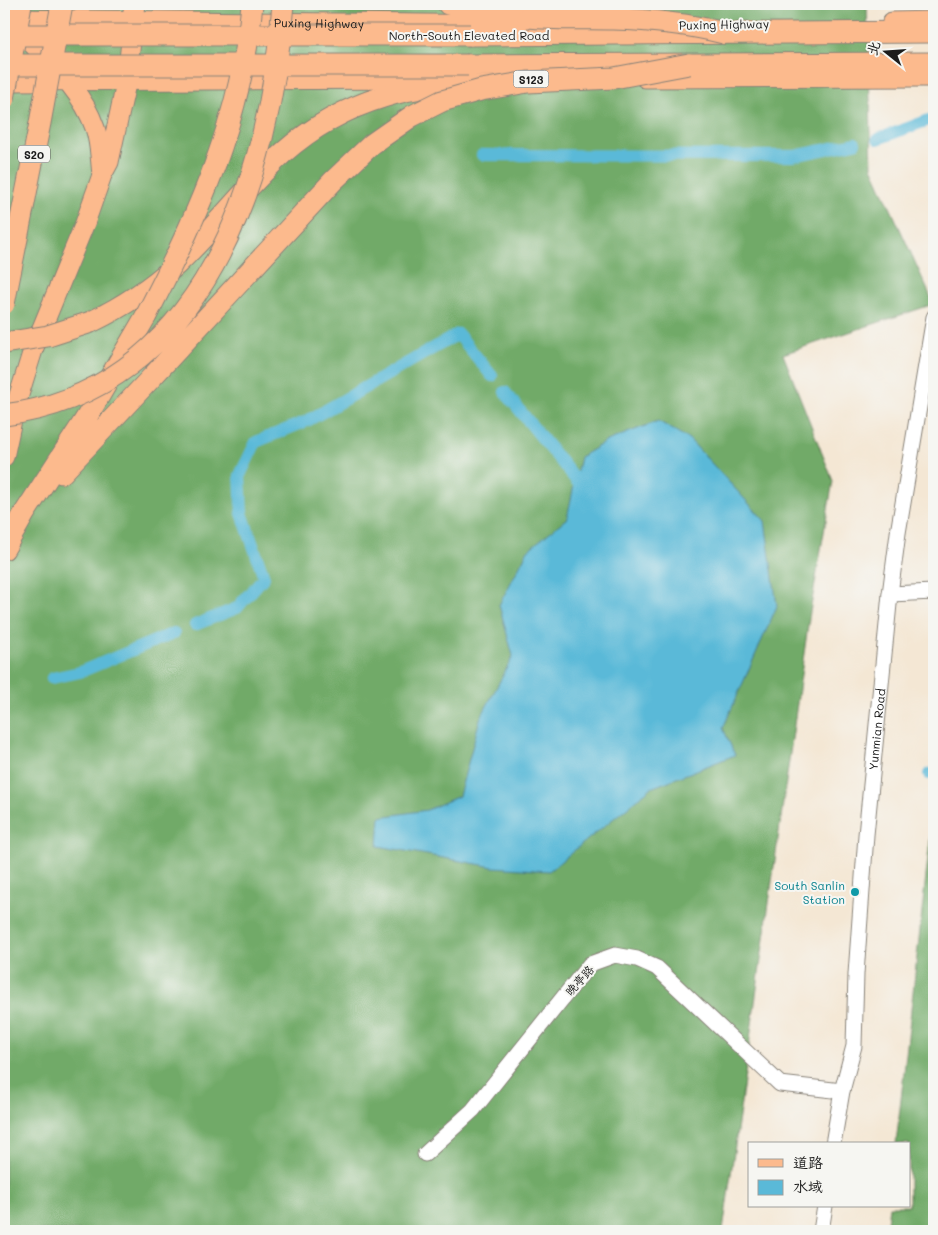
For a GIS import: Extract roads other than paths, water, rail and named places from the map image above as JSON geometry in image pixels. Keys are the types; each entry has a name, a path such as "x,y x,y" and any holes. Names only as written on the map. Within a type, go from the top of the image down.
{"highway":[{"name":"S20","path":"4,304 62,4"},
{"path":"4,549 85,420 146,316 188,234 216,166 226,136 242,75 252,4"},
{"path":"4,415 41,409 91,390 107,381 136,360 163,335 175,322 200,287 236,220 255,166 277,65 283,4"},
{"path":"448,4 481,12 528,18 548,20 614,19 677,24 724,33"},
{"path":"486,4 528,18"},
{"path":"4,99 9,19"},
{"name":"North-South Elevated Road","path":"9,19 724,33 934,32"},
{"path":"4,65 934,63"},
{"path":"4,343 48,336 70,330 111,312 146,290 188,253 284,152 338,114 379,97 421,87 478,82 614,78 689,64"},
{"path":"40,490 56,480 333,181 372,144 412,116 442,101 481,90 528,82"}],"main road":[{"name":"Puxing Highway","path":"9,19 137,9 609,26 934,21"},
{"path":"4,457 14,411 33,350 85,223 102,175 109,162 127,79 137,9"},
{"path":"9,19 66,80 82,102 96,129 102,175"},
{"name":"S123","path":"4,81 934,77"}],"street":[{"name":"Yunmian Road","path":"833,1142 842,1091 854,1046 856,974 866,835 890,594 898,533 934,317"},
{"path":"890,594 934,592"},
{"name":"晚亭路","path":"425,1154 473,1110 590,964 615,955 636,959 657,968 780,1084 842,1091"},
{"path":"821,1231 825,1208"}],"water":[{"path":"658,421 689,439 765,521 777,606 723,728 735,755 651,788 549,871 493,867 378,846 380,817 427,810 459,796 480,719 513,656 499,605 528,550 567,518 580,457 607,441"}],"waterway":[{"path":"878,139 934,118"},
{"path":"482,155 794,156 855,143"},
{"path":"195,625 237,608 264,577 242,513 240,475 256,442 307,421 458,334 492,376"},
{"path":"505,392 587,494"},
{"path":"52,678 80,672 174,633"},
{"path":"929,774 934,773"}],"place":[{"name":"South Sanlin Station","path":"855,892"}]}
